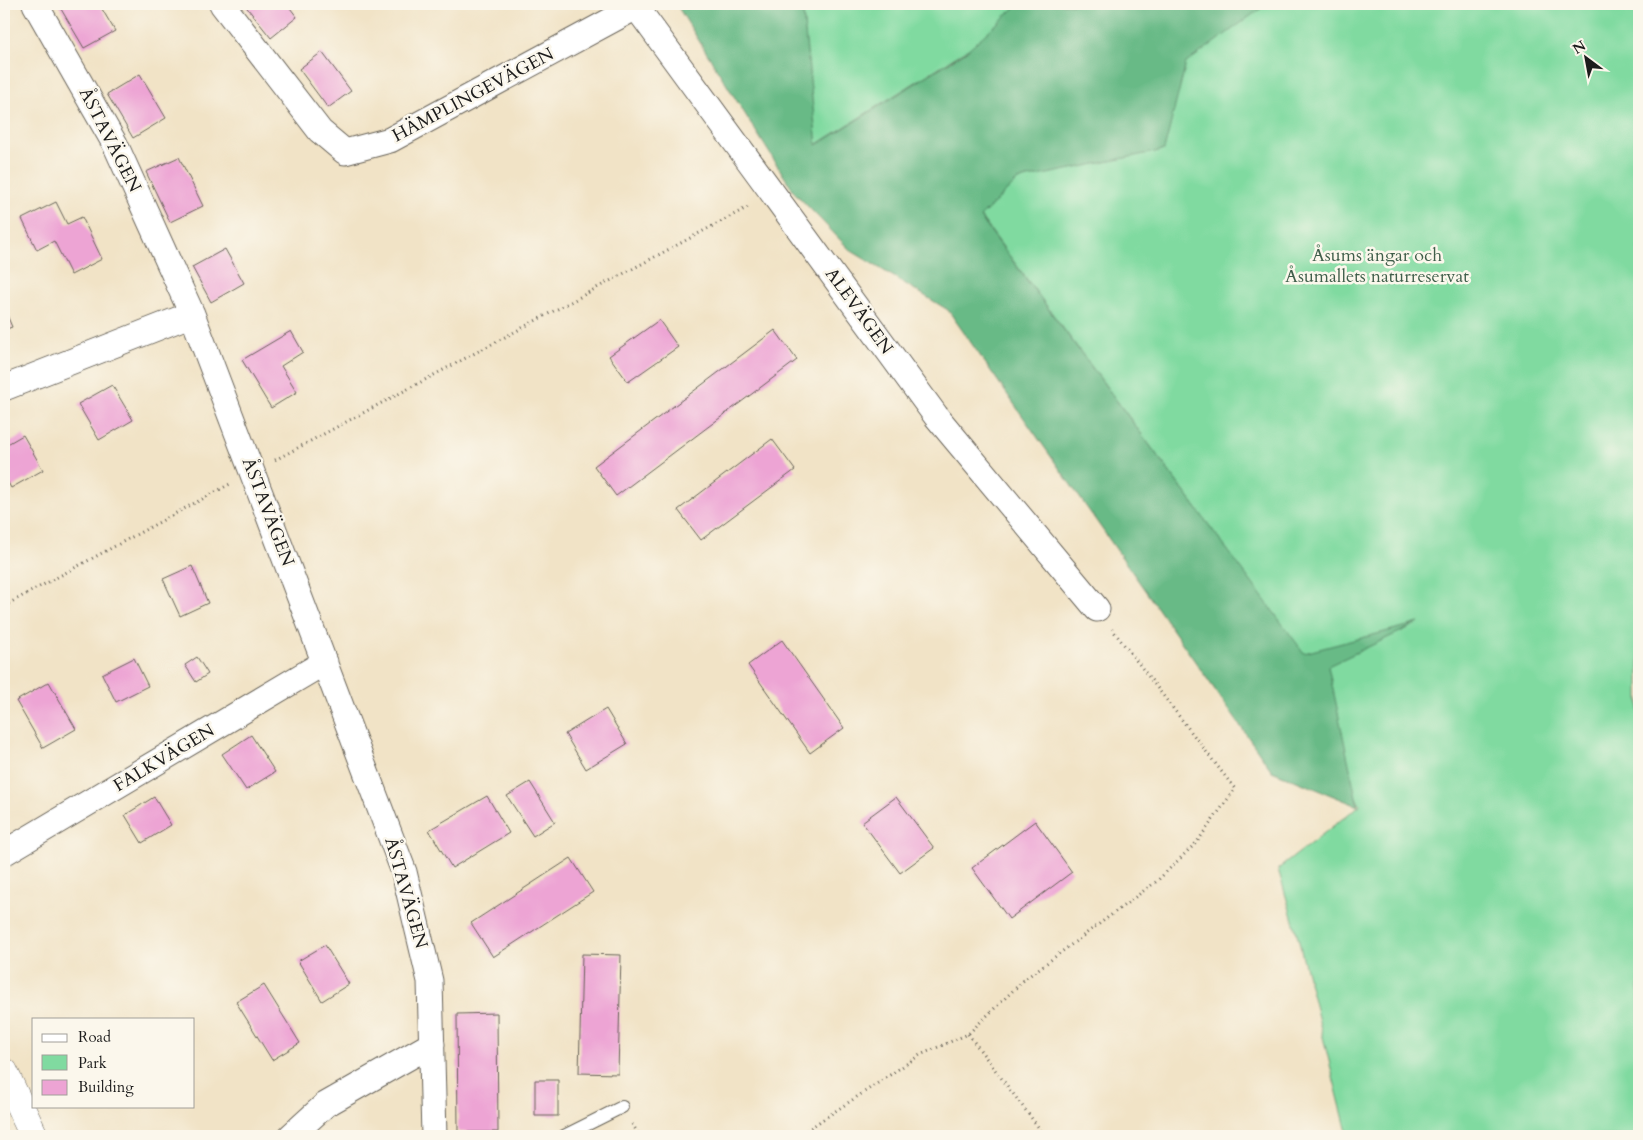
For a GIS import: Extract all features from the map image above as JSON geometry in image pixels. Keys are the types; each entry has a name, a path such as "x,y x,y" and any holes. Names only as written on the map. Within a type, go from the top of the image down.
{"street":[{"name":"ÅSTAVÄGEN","path":"35,4 115,144 192,314 404,872 430,981 434,1136"},
{"name":"HÄMPLINGEVÄGEN","path":"222,4 320,131 345,152 390,140 635,5"},
{"name":"ALEVÄGEN","path":"635,5 936,416 1097,609"},
{"path":"4,388 192,314"},
{"name":"FALKVÄGEN","path":"4,853 325,662"},
{"path":"291,1136 325,1105 432,1044"},
{"path":"4,1072 34,1136"}],"lane":[{"path":"564,1136 622,1107"}],"path":[{"path":"4,606 773,194"},
{"path":"798,1136 920,1055 968,1034 1025,979 1157,881 1197,842 1235,789 1097,609"},
{"path":"968,1034 1045,1136"}],"green space":[{"path":"676,4 802,4 817,145 965,52 1019,4 1267,4 1186,63 1164,150 1018,180 980,217 1304,653 1419,623 1328,666 1358,806 1272,771 948,310 850,250 794,192"},
{"name":"Åsums ängar och Åsumallets naturreservat","path":"802,4 1639,4 1639,1136 1348,1136 1297,934 1278,869 1360,805 1231,555 980,216 1018,180 1037,176 968,49 816,145"}],"building":[{"path":"58,4 99,4 115,31 84,48"},
{"path":"244,4 287,4 297,17 271,38"},
{"path":"322,52 351,91 328,108 299,69"},
{"path":"140,74 166,118 133,138 107,94"},
{"path":"179,157 203,206 170,222 146,172"},
{"path":"56,202 67,224 82,217 102,259 71,275 54,241 37,250 22,219"},
{"path":"225,249 244,283 211,302 192,267"},
{"path":"4,308 12,327 4,330"},
{"path":"659,320 678,347 628,382 609,356"},
{"path":"775,330 797,360 616,496 594,466"},
{"path":"291,331 303,352 281,366 297,392 271,408 242,360"},
{"path":"112,385 133,420 99,440 78,404"},
{"path":"23,435 43,470 11,488 4,475 4,446"},
{"path":"772,439 795,470 701,540 678,510"},
{"path":"192,566 208,603 180,616 163,579"},
{"path":"782,640 844,728 810,753 748,665"},
{"path":"197,657 208,674 196,682 185,665"},
{"path":"134,658 148,686 116,702 102,674"},
{"path":"49,682 76,729 43,748 16,701"},
{"path":"606,709 627,744 586,769 565,734"},
{"path":"251,735 275,772 246,790 222,754"},
{"path":"530,782 555,822 533,836 507,796"},
{"path":"487,796 509,833 452,868 429,830"},
{"path":"154,797 171,825 142,843 125,815"},
{"path":"896,797 934,848 900,873 862,822"},
{"path":"1035,821 1072,872 1009,919 972,868"},
{"path":"571,858 593,892 493,957 471,923"},
{"path":"325,945 349,984 322,1001 298,961"},
{"path":"582,954 621,955 618,1074 579,1073"},
{"path":"264,985 300,1043 272,1060 236,1002"},
{"path":"497,1013 498,1132 458,1132 457,1014"},
{"path":"535,1080 558,1080 558,1116 535,1116"}]}
